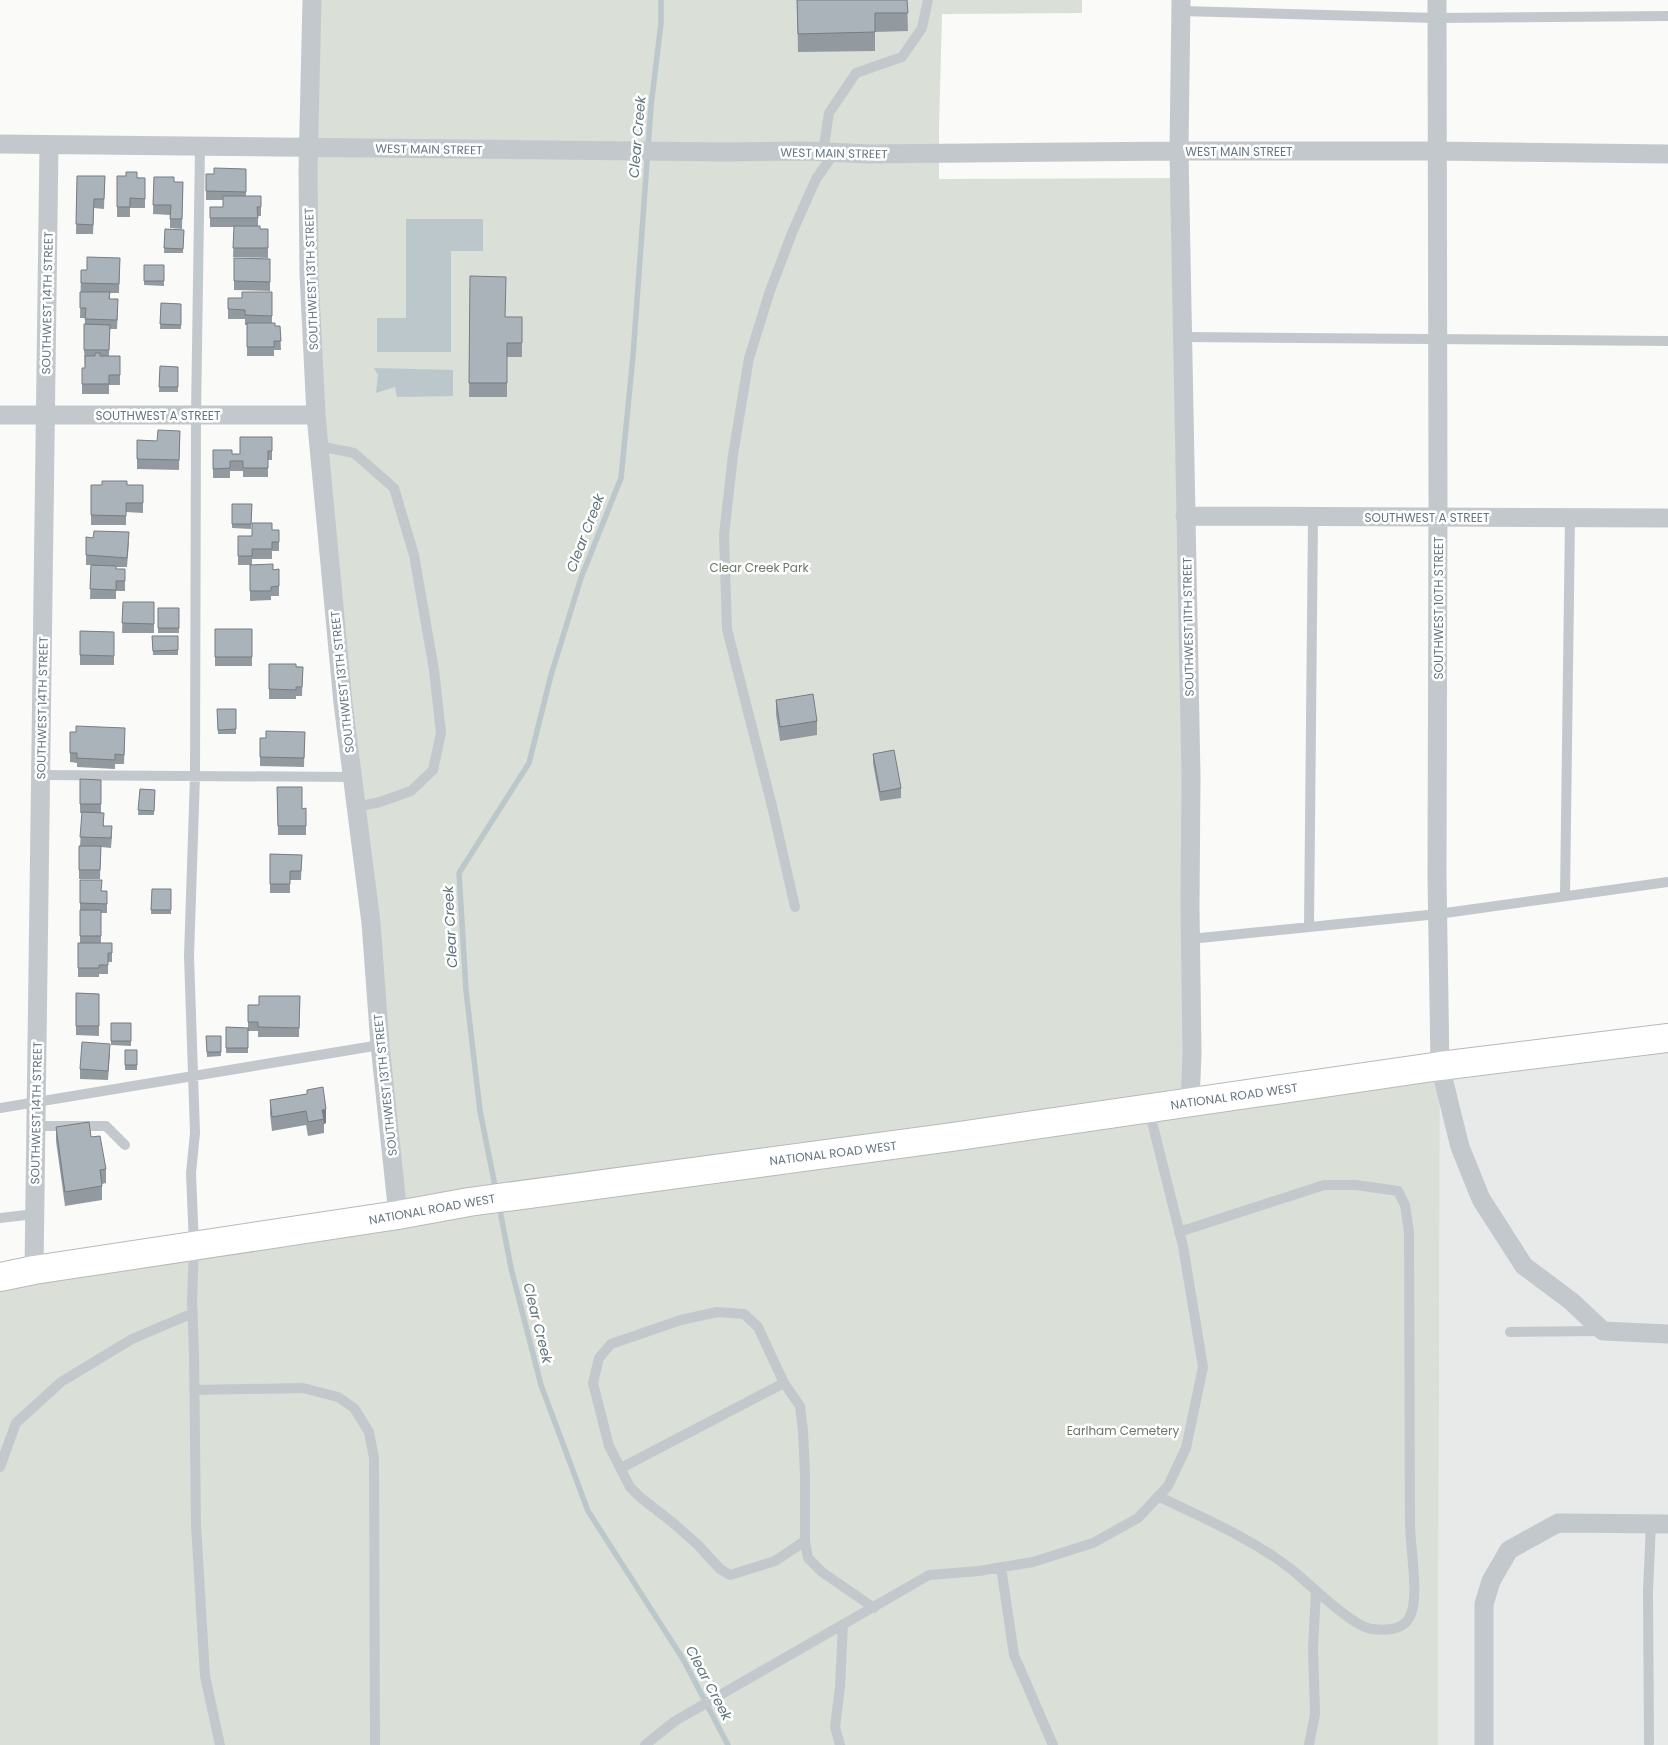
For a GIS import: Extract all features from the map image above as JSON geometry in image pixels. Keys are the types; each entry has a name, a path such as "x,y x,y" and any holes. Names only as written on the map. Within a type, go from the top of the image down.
{"main road":[{"name":"NATIONAL ROAD WEST","path":"0,1277 34,1270 524,1194 952,1138 1440,1066 1668,1038"}],"street":[{"name":"SOUTHWEST 13TH STREET","path":"312,0 309,274 316,416 344,709 371,923 380,1045 398,1215"},
{"name":"SOUTHWEST 11TH STREET","path":"1181,6 1179,151 1191,777 1190,939 1192,1054 1190,1102"},
{"name":"SOUTHWEST 10TH STREET","path":"1436,9 1440,1066 1460,1147 1482,1199 1524,1266 1570,1301 1603,1332"},
{"name":"WEST MAIN STREET","path":"0,144 879,154 1436,150 1668,154"},
{"name":"SOUTHWEST 14TH STREET","path":"34,1270 49,145"},
{"name":"SOUTHWEST A STREET","path":"0,415 316,416"},
{"name":"SOUTHWEST A STREET","path":"1185,516 1668,518"},
{"path":"1603,1332 1668,1334"},
{"path":"1484,1745 1484,1604 1491,1581 1509,1550 1558,1523 1660,1523"}],"lane":[{"path":"795,907 772,806 727,630 724,536 733,455 749,358 770,291 792,232 829,152 829,113 856,73 902,57 922,28 928,0"},
{"path":"1181,6 1436,9 1668,16"},
{"path":"200,147 196,416 195,776 189,956 195,1133 190,1172 194,1246 196,1524 205,1676 220,1745"},
{"path":"1182,337 1668,341"},
{"path":"319,446 354,453 394,488 414,555 434,670 441,733 433,770 411,790 380,802 356,807"},
{"path":"1310,927 1313,517"},
{"path":"1565,896 1570,518"},
{"path":"41,775 353,777"},
{"path":"1190,939 1438,914 1668,882"},
{"path":"0,1108 380,1045"},
{"path":"645,1745 656,1741 675,1721 929,1576 1032,1562 1093,1542 1138,1518 1168,1486 1186,1448 1203,1367 1179,1232 1148,1108"},
{"path":"36,1126 106,1126 125,1145"},
{"path":"1158,1496 1247,1540 1290,1568 1344,1615 1370,1629 1394,1629 1404,1625 1411,1614 1414,1592 1410,1526 1409,1232 1405,1205 1398,1191 1356,1185 1324,1185 1179,1232"},
{"path":"0,1218 35,1214"},
{"path":"805,1541 775,1561 730,1575 720,1569 697,1544 630,1487 610,1446 593,1383 599,1358 611,1344 681,1320 717,1312 744,1314 758,1327 784,1383 800,1406 805,1474 805,1541 808,1558 822,1572 874,1608"},
{"path":"0,1466 16,1423 61,1382 132,1339 193,1313"},
{"path":"1510,1332 1603,1332"},
{"path":"621,1468 784,1383"},
{"path":"194,1390 303,1388 338,1397 354,1408 369,1432 374,1458 374,1745"},
{"path":"1648,1743 1648,1591 1660,1523"},
{"path":"1001,1567 1014,1655 1053,1745"},
{"path":"1309,1745 1316,1714 1313,1648 1316,1591"},
{"path":"840,1745 835,1727 840,1687 843,1624"}],"shaded area":[{"path":"406,219 483,219 483,251 451,251 451,352 377,352 377,318 406,318"},
{"path":"374,368 453,370 453,396 397,397 395,387 376,393 378,375"},
{"path":"1668,1038 1668,1745 1438,1745 1440,1066"}],"green space":[{"path":"313,0 1082,0 1082,13 942,14 939,179 1179,178 1190,1102 1440,1066 1438,1745 0,1745 0,1277 398,1215 316,415"}],"building":[{"path":"797,0 907,0 908,13 875,13 875,32 798,34"},
{"path":"214,168 246,169 246,192 206,191 206,174 214,174"},
{"path":"126,172 137,172 137,178 145,178 145,199 130,198 130,207 117,207 117,176 126,176"},
{"path":"77,176 105,176 104,199 94,199 93,225 76,224"},
{"path":"154,177 174,177 174,182 183,182 182,219 170,219 171,205 153,205"},
{"path":"223,196 261,196 261,207 257,207 258,218 210,218 210,207 223,207"},
{"path":"234,226 260,226 260,229 268,229 268,248 233,248"},
{"path":"165,229 184,230 183,249 164,248"},
{"path":"87,257 120,258 119,284 81,283 81,270 87,270"},
{"path":"234,258 270,259 270,282 234,281"},
{"path":"144,265 164,265 164,281 144,281"},
{"path":"470,276 506,277 505,317 522,317 522,343 507,343 507,383 469,383"},
{"path":"80,292 110,292 109,299 118,299 117,320 85,319 86,308 80,308"},
{"path":"242,292 272,292 272,316 245,315 245,310 228,309 228,298 242,298"},
{"path":"161,303 181,304 181,325 160,324"},
{"path":"247,323 275,323 275,326 280,326 281,341 274,341 274,347 247,347"},
{"path":"84,324 110,325 109,350 84,350"},
{"path":"95,353 100,353 100,356 120,356 120,375 109,375 109,384 82,384 82,368 85,368 85,356 95,356"},
{"path":"160,366 178,367 178,387 159,387"},
{"path":"158,430 180,431 179,460 137,459 137,440 157,441"},
{"path":"240,437 272,437 272,451 268,451 268,468 243,468 243,461 230,461 230,468 213,469 213,450 232,450 232,454 240,454"},
{"path":"102,481 127,481 127,485 143,485 143,503 126,503 126,516 91,515 91,485 102,485"},
{"path":"232,504 252,504 251,524 232,524"},
{"path":"252,523 272,523 272,530 279,530 279,542 272,542 272,549 252,549 252,556 238,556 238,536 252,536"},
{"path":"94,531 129,532 127,558 86,555 86,537 93,538"},
{"path":"273,564 273,570 279,569 279,586 271,587 271,591 250,591 250,565"},
{"path":"91,565 116,566 116,569 125,569 125,581 116,581 116,590 90,589"},
{"path":"123,602 154,602 154,624 122,623"},
{"path":"158,608 179,608 179,628 158,628"},
{"path":"215,629 252,629 252,657 215,657"},
{"path":"80,631 114,632 114,656 80,655"},
{"path":"152,636 178,636 178,650 153,651"},
{"path":"269,664 296,664 296,667 303,667 302,687 296,687 296,690 269,689"},
{"path":"813,694 817,721 780,727 776,700"},
{"path":"217,709 236,709 236,729 218,730"},
{"path":"76,726 125,728 124,755 115,754 115,760 77,758 77,753 70,753 70,732 76,732"},
{"path":"266,731 305,732 304,758 260,757 260,738 266,738"},
{"path":"894,750 901,788 880,792 873,754"},
{"path":"80,779 101,780 101,804 80,804"},
{"path":"277,787 302,787 302,809 306,808 306,826 278,826"},
{"path":"140,789 155,790 154,811 138,810"},
{"path":"82,812 104,813 103,826 112,826 111,838 80,837"},
{"path":"79,846 101,846 100,870 79,870"},
{"path":"270,854 302,855 301,871 290,871 290,884 270,884"},
{"path":"80,880 102,880 101,891 107,891 107,904 80,903"},
{"path":"152,889 171,889 171,910 151,910"},
{"path":"80,910 101,910 101,936 80,936"},
{"path":"78,943 112,943 112,953 108,953 108,965 99,965 99,968 78,968"},
{"path":"76,993 99,994 99,1026 76,1026"},
{"path":"259,996 300,996 299,1028 258,1027 258,1022 248,1022 248,1005 259,1005"},
{"path":"111,1023 131,1023 131,1041 111,1041"},
{"path":"226,1027 248,1028 248,1048 226,1048"},
{"path":"206,1036 221,1036 221,1052 207,1052"},
{"path":"82,1042 110,1044 108,1071 80,1069"},
{"path":"125,1050 137,1050 137,1065 125,1065"},
{"path":"323,1087 326,1109 322,1110 324,1119 308,1122 306,1111 272,1117 270,1100 307,1094 307,1090"},
{"path":"89,1122 91,1137 100,1136 106,1169 100,1170 102,1186 65,1192 56,1127"}],"waterway":[{"name":"Clear Creek","path":"496,1191 480,1111 466,990 459,873 529,763 551,675 581,578 621,478 633,356 651,106 661,23 661,0"},
{"name":"Clear Creek","path":"499,1205 511,1268 541,1385 588,1511 683,1659 728,1745"}],"park label":[{"name":"Clear Creek Park","path":"759,567"},
{"name":"Earlham Cemetery","path":"1123,1430"}]}
